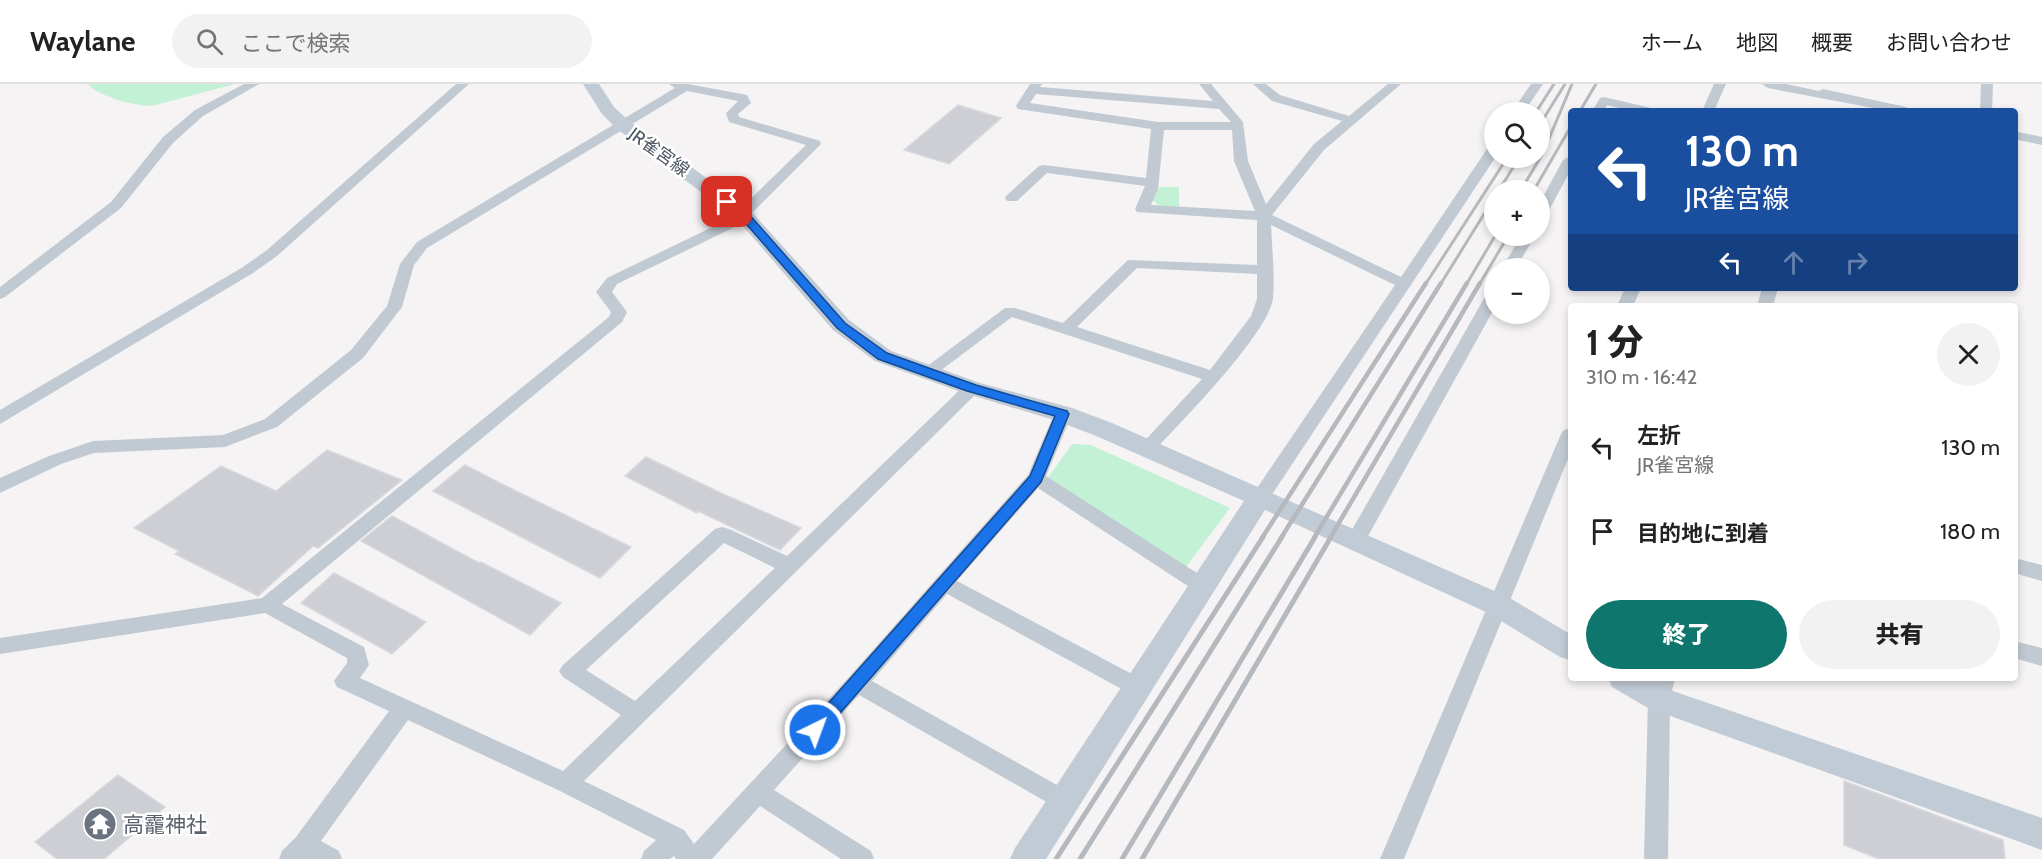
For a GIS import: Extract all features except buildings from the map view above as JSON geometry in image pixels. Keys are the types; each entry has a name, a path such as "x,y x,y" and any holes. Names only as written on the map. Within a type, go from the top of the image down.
{"street":[{"path":"0,294 116,205 168,140 200,112 253,84"},
{"path":"0,418 256,264 463,84"},
{"name":"JR雀宮線","path":"591,84 608,110 623,125 744,215 841,325 883,356 972,388 1063,414 1147,448 1498,605 1568,647"},
{"path":"1147,448 1214,376 1259,316 1265,299 1264,216 1241,161 1237,122 1205,84 1197,84"},
{"path":"1259,84 1276,98 1351,120"},
{"path":"1525,102 1537,84"},
{"path":"1709,108 1720,84"},
{"path":"1768,84 1823,91 1894,108"},
{"path":"1986,108 1987,84"},
{"path":"0,486 55,460 93,447 225,441 271,423 357,354 394,307 407,264 422,245 623,125 680,85 743,98 745,103 732,113 733,119 815,144 744,215 612,281 604,292 619,312 616,319 267,605 0,646"},
{"path":"1264,216 1319,147 1391,85"},
{"path":"1221,105 1034,87 1022,106 1158,126 1237,126"},
{"path":"1819,108 1823,91"},
{"path":"1600,108 1604,101 1634,108"},
{"path":"1158,126 1151,183 1142,209 1264,216 1404,284"},
{"path":"2018,136 2042,141"},
{"path":"1027,859 1260,497 1484,164"},
{"path":"1550,196 1568,164"},
{"path":"1012,198 1044,169 1151,183"},
{"path":"1066,329 1133,263 1265,270"},
{"path":"926,373 1010,311 1214,376"},
{"path":"1356,540 1484,313"},
{"path":"566,783 972,388"},
{"path":"696,859 857,683 1036,478 1063,414"},
{"path":"1392,859 1568,439"},
{"path":"1036,478 1204,587"},
{"path":"637,714 570,671 722,534 789,566"},
{"path":"2018,566 2042,573"},
{"path":"945,584 1137,687"},
{"path":"267,605 357,653 358,665 345,681 566,783 676,838 690,859"},
{"path":"2018,650 2042,657"},
{"path":"1634,681 1661,688 2042,834"},
{"path":"857,683 1065,801"},
{"path":"1656,859 1661,688"},
{"path":"330,859 298,852 403,709"},
{"path":"758,792 862,859"},
{"path":"653,859 676,838"}],"green space":[{"path":"87,84 235,84 152,106 118,100"},
{"path":"1159,187 1179,187 1179,207 1160,206 1152,200"},
{"path":"1072,444 1091,445 1230,508 1186,567 1047,479"}],"railway":[{"path":"1542,102 1554,84"},
{"path":"1550,108 1565,84"},
{"path":"1527,180 1543,153 1572,84"},
{"path":"1582,108 1596,84"},
{"path":"1540,180 1568,131"},
{"path":"1425,285 1501,168"},
{"path":"1505,180 1513,168"},
{"path":"1440,285 1484,214"},
{"path":"1466,285 1489,246"},
{"path":"1479,285 1502,246"},
{"path":"1262,538 1426,283"},
{"path":"1281,538 1441,283"},
{"path":"1314,538 1467,283"},
{"path":"1330,538 1480,283"},
{"path":"1056,859 1263,537"},
{"path":"1080,859 1282,537"},
{"path":"1122,859 1315,537"},
{"path":"1142,859 1331,537"}],"place":[{"name":"高靇神社","path":"100,824"}],"route":[{"path":"727,202 744,215 841,325 883,356 972,388 1063,414 1036,478 815,730"}]}
